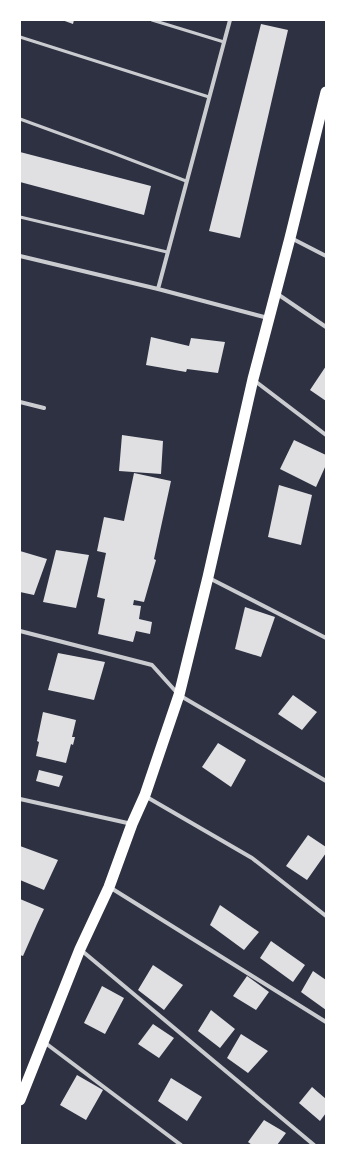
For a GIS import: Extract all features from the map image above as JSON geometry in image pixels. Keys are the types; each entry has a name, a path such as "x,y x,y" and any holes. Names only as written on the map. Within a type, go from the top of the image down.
{"highway":[{"path":"20,1100 80,949 109,887 144,795 179,695 208,577 253,380 326,92"}],"street":[{"path":"158,289 230,20"},
{"path":"290,238 326,256"},
{"path":"20,256 158,289 269,318"},
{"path":"276,293 326,326"},
{"path":"253,380 326,434"},
{"path":"20,402 44,408"},
{"path":"208,577 326,638"},
{"path":"20,631 152,665 179,695 326,781"},
{"path":"144,795 252,858 326,916"},
{"path":"20,799 132,824"},
{"path":"109,887 326,1022"},
{"path":"80,949 314,1145"},
{"path":"44,1042 181,1145"}],"lane":[{"path":"152,20 224,42"},
{"path":"20,37 209,97"},
{"path":"20,119 186,181"},
{"path":"20,217 167,252"}],"building":[{"path":"62,20 74,20 73,24"},
{"path":"261,24 288,30 240,238 209,231"},
{"path":"20,152 151,186 144,215 20,182"},
{"path":"151,337 189,346 191,338 225,342 218,373 187,369 186,372 146,365"},
{"path":"326,366 326,401 310,390"},
{"path":"122,435 163,441 161,474 119,471"},
{"path":"294,440 326,455 326,465 316,487 280,469"},
{"path":"134,473 171,481 154,559 156,560 144,602 134,600 133,605 141,606 139,619 152,622 150,634 136,631 133,642 98,634 105,599 97,597 106,553 97,551 104,517 124,521"},
{"path":"279,485 312,495 301,545 268,537"},
{"path":"56,550 89,555 76,608 43,602"},
{"path":"20,551 47,559 34,595 20,592"},
{"path":"245,607 275,617 261,657 235,649"},
{"path":"58,653 105,662 94,700 48,690"},
{"path":"293,695 317,712 302,730 278,714"},
{"path":"43,712 76,720 72,737 75,737 73,745 71,744 66,763 36,756 39,742 37,741"},
{"path":"218,743 246,760 231,787 202,767"},
{"path":"39,770 63,776 59,787 36,781"},
{"path":"308,835 326,847 326,853 307,880 286,866"},
{"path":"20,846 58,860 44,890 20,880"},
{"path":"20,899 44,909 23,956 20,955"},
{"path":"220,905 259,932 244,950 210,925"},
{"path":"271,941 305,965 293,982 260,958"},
{"path":"153,965 183,985 164,1010 138,990"},
{"path":"313,971 326,980 326,1010 301,992"},
{"path":"247,976 269,992 256,1010 233,996"},
{"path":"102,986 124,998 105,1034 84,1023"},
{"path":"211,1010 235,1029 220,1048 198,1031"},
{"path":"153,1024 174,1038 159,1058 138,1044"},
{"path":"241,1034 268,1051 248,1073 227,1058"},
{"path":"77,1075 103,1090 86,1120 60,1105"},
{"path":"171,1078 202,1097 187,1121 158,1101"},
{"path":"312,1087 326,1099 326,1113 320,1121 299,1103"},
{"path":"264,1120 286,1133 277,1145 252,1145 248,1142"}]}
